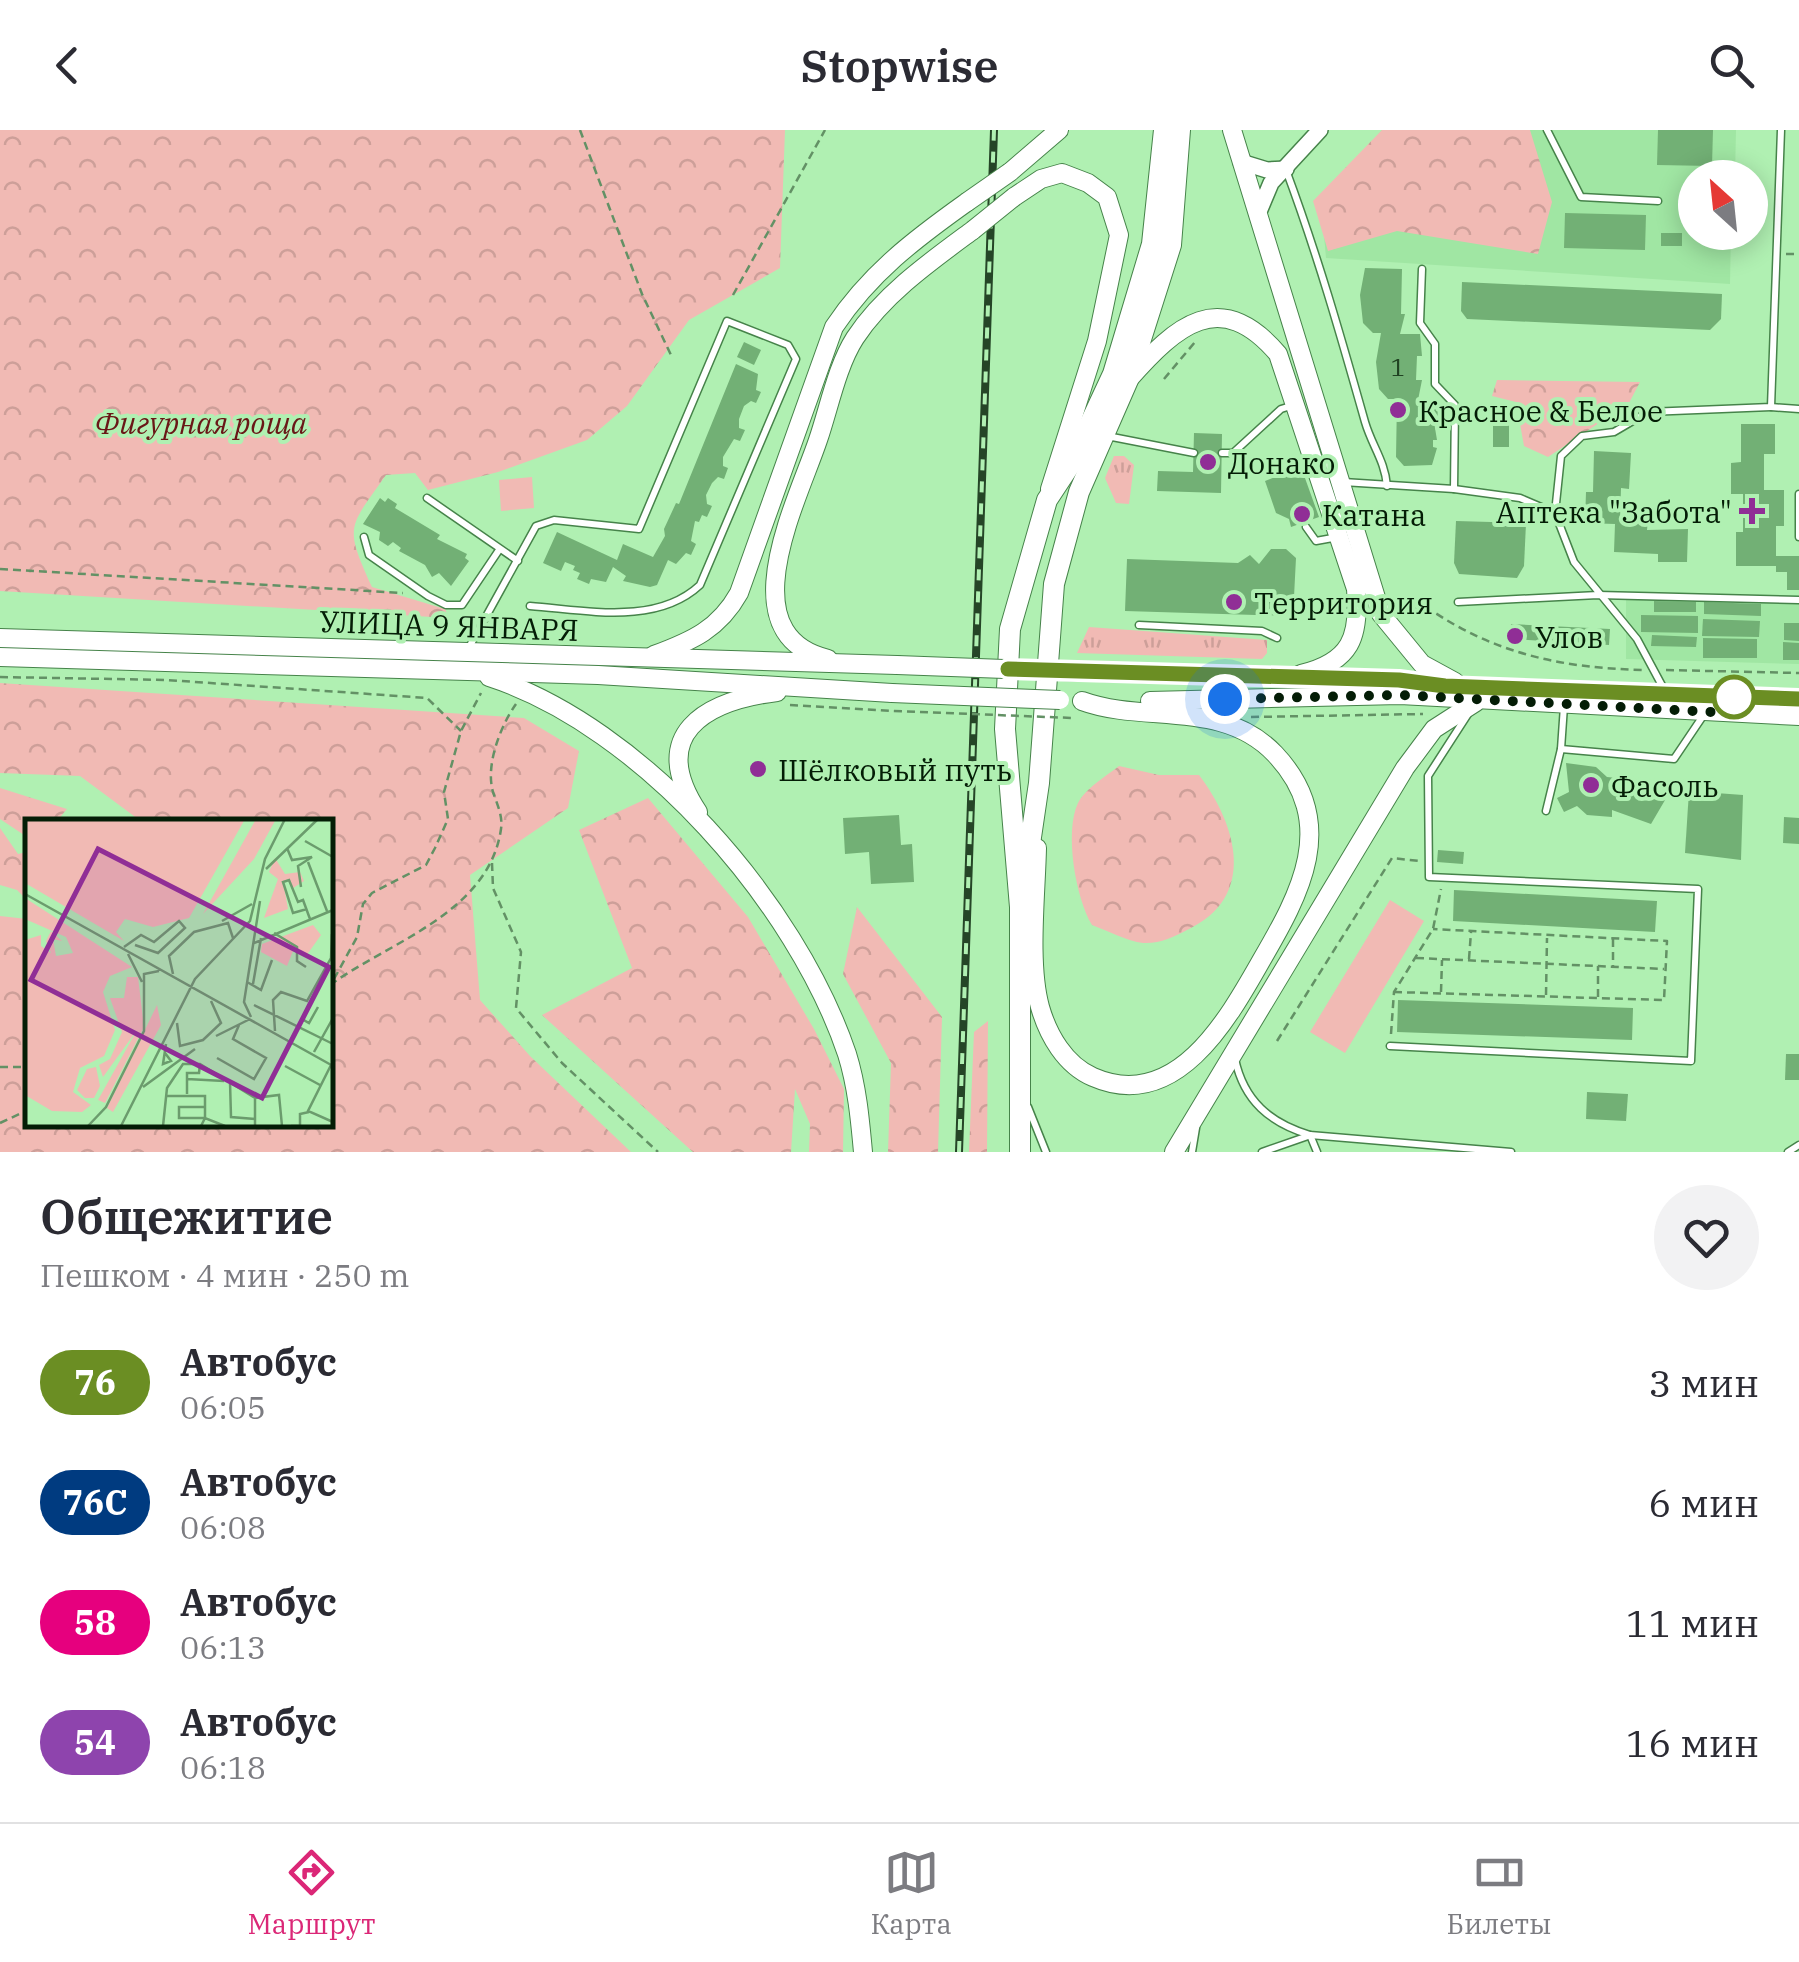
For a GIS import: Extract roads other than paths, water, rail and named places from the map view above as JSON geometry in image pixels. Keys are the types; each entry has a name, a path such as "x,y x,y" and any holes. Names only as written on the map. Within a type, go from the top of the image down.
{"highway":[{"path":"1020,1152 1020,907 1006,729 1010,629 1047,500 1072,462 1112,374 1130,316 1152,244 1164,130"},
{"path":"1020,907 1039,784 1054,584 1079,492 1128,380 1171,245 1180,130"}],"main road":[{"path":"644,659 686,643 728,614 743,582 834,326 857,293 890,259 1010,172 1059,130"},
{"path":"1232,130 1381,614 1422,664 1478,695 1564,704 1799,716"},
{"path":"853,664 817,656 790,638 778,617 774,568 853,340 910,278 1014,197 1041,179 1062,174 1088,183 1107,198 1120,235 1097,341 1047,500"},
{"path":"1128,380 1170,334 1203,320 1233,318 1260,333 1278,354 1356,589 1358,615 1351,645 1333,664 1276,672"},
{"name":"УЛИЦА 9 ЯНВАРЯ","path":"0,638 466,661 818,688 893,702 1082,701"},
{"name":"УЛИЦА 9 ЯНВАРЯ","path":"0,657 644,659 1061,671 1276,672 1399,680 1478,695"},
{"path":"466,661 529,699 590,726 626,754 734,861"},
{"path":"818,688 731,700 696,720 682,741 678,759 685,792 800,954 825,1001 854,1083 862,1152"},
{"path":"1082,701 1667,694 1799,699"},
{"path":"1174,1152 1406,768 1434,729 1478,695"},
{"path":"1039,784 1035,977 1046,1025 1068,1060 1103,1081 1137,1084 1176,1071 1214,1035 1285,920 1307,872 1307,818 1288,772 1273,752 1246,734 1202,716 1104,709 1082,701"}],"street":[{"path":"1258,218 1262,195 1320,130"},
{"path":"1241,162 1267,170 1286,169"}],"lane":[{"path":"1547,130 1581,197 1658,201"},
{"path":"1771,408 1781,130"},
{"path":"1286,169 1317,252 1368,434 1386,462 1388,486"},
{"path":"1422,269 1420,324 1435,344 1435,384 1455,406 1454,488"},
{"path":"466,661 536,526 554,520 638,528 727,321 788,345 796,359 700,585 670,607 649,611 530,606"},
{"path":"1222,453 1233,453 1281,409 1295,404"},
{"path":"1667,694 1658,670 1574,562 1555,513 1561,456 1582,436 1614,432 1648,412 1799,409"},
{"path":"1106,435 1194,453"},
{"path":"1337,481 1454,488 1520,498 1555,513"},
{"path":"1799,494 1799,538"},
{"path":"428,498 518,561"},
{"path":"1306,527 1316,541 1339,536"},
{"path":"364,537 370,556 446,604 462,605 500,550"},
{"path":"1458,602 1598,595 1799,600"},
{"path":"1140,625 1262,631 1277,638"},
{"path":"1390,1046 1691,1062 1698,889 1430,877 1428,776 1478,695"},
{"path":"1546,810 1561,750 1564,704"},
{"path":"1561,750 1674,759 1705,712"},
{"path":"1234,1052 1249,1098 1283,1127 1310,1135 1511,1152"},
{"path":"1020,1085 1046,1152"},
{"path":"1192,1152 1198,1112"},
{"path":"1262,1152 1310,1135"},
{"path":"1310,1135 1317,1152"},
{"path":"1788,1152 1799,1145"}],"railway":[{"path":"959,1152 994,130"}],"place":[{"name":"Красное & Белое","path":"1398,410"},
{"name":"Донако","path":"1208,462"},
{"name":"Аптека \"Забота\"","path":"1752,511"},
{"name":"Катана","path":"1302,514"},
{"name":"Территория","path":"1234,602"},
{"name":"Улов","path":"1515,636"},
{"name":"Шёлковый путь","path":"758,769"},
{"name":"Фасоль","path":"1591,785"}],"park label":[{"name":"Фигурная роща","path":"201,422"}]}
